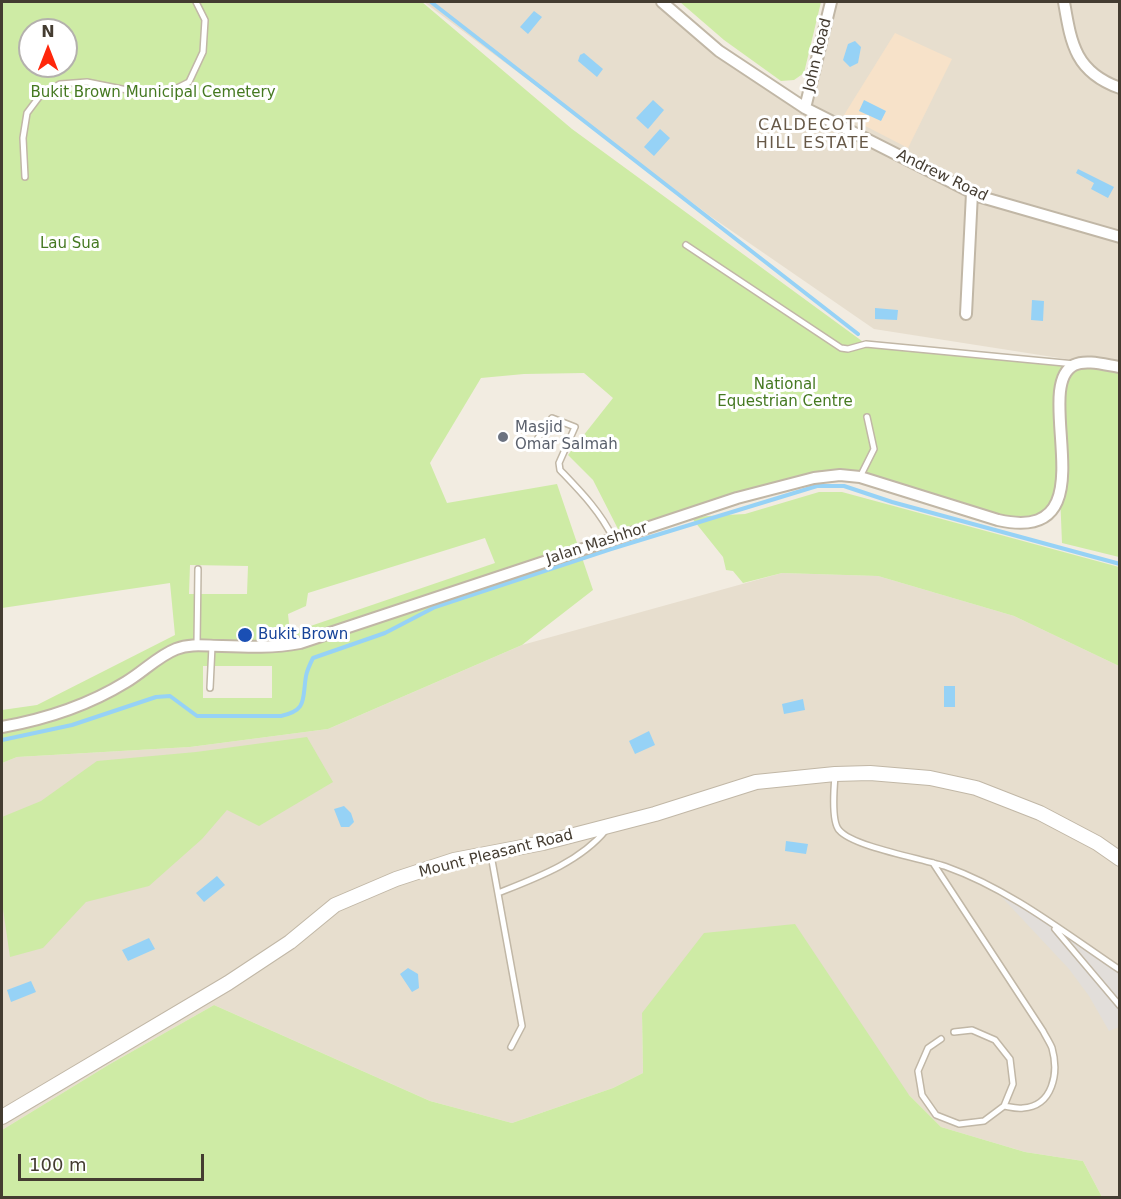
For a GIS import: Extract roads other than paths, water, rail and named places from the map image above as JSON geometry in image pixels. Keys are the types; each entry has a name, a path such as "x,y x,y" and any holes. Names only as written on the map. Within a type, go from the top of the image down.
{"street":[{"name":"Andrew Road","path":"662,2 719,51 804,108 972,193 1119,237"},
{"name":"John Road","path":"804,108 831,2"},
{"path":"1064,2 1074,52 1100,79 1119,88"},
{"path":"966,314 972,193"},
{"path":"1077,364 1119,367"},
{"name":"Jalan Mashhor","path":"2,727 63,713 96,700 175,649 197,645 255,647 300,643 613,538 737,498 794,483 840,475 860,477 1011,523 1036,521 1054,507 1061,492 1060,384 1069,368 1077,364"},
{"name":"Mount Pleasant Road","path":"2,1117 228,983 290,942 335,904 396,879 454,860 609,826 756,783 835,774 870,773 930,778 976,788 1040,813 1097,843 1119,859"}],"lane":[{"path":"25,177 23,138 27,113 39,97 60,84 87,82 137,92 169,92 189,82 203,52 206,20 196,2"},
{"path":"686,245 836,345 848,350 866,344 1077,364"},
{"path":"860,477 874,449 867,417"},
{"path":"538,438 552,418 575,427 559,463 560,470 595,507 606,522 613,538"},
{"path":"197,645 198,568"},
{"path":"210,688 212,646"},
{"path":"835,774 835,821 839,830 880,849 933,863 973,879 1050,923 1119,970"},
{"path":"498,893 541,876 582,853 609,826"},
{"path":"491,853 522,1026 511,1047"},
{"path":"933,863 1044,1031 1052,1049 1054,1078 1051,1091 1044,1100 1024,1108 1004,1106"},
{"path":"1050,923 1119,1006"},
{"path":"941,1039 928,1048 918,1071 921,1095 936,1115 959,1124 984,1121 1004,1106 1013,1084 1010,1059 995,1040 972,1030 954,1032"}],"water":[{"path":"534,11 542,17 528,34 520,27"},
{"path":"855,41 861,47 858,63 850,67 843,60 848,44"},
{"path":"584,53 603,69 597,77 578,61 580,55"},
{"path":"653,100 664,110 648,129 636,118"},
{"path":"864,100 886,111 881,121 859,111"},
{"path":"660,129 670,138 654,156 644,147"},
{"path":"1078,169 1114,187 1108,198 1091,189 1094,183 1076,173"},
{"path":"1032,300 1044,301 1043,321 1031,320"},
{"path":"875,308 898,310 897,320 875,319"},
{"path":"944,686 955,686 955,707 944,707"},
{"path":"803,699 805,710 784,714 782,704"},
{"path":"649,731 655,745 635,754 629,741"},
{"path":"344,806 351,813 354,822 349,827 341,827 334,809"},
{"path":"786,841 808,844 806,854 785,851"},
{"path":"217,876 225,885 204,902 196,893"},
{"path":"149,938 155,949 128,961 122,950"},
{"path":"408,968 418,974 419,988 412,992 400,974"},
{"path":"31,981 36,992 11,1002 7,990"}],"waterway":[{"path":"431,2 858,334"},
{"path":"2,740 72,725 156,697 170,696 197,716 281,716 290,714 300,707 306,674 313,658 385,633 435,607 611,549 817,486 844,486 892,502 1120,564"}],"place":[{"name":"Masjid Omar Salmah","path":"503,437"},
{"name":"Bukit Brown","path":"245,635"}],"district":[{"name":"CALDECOTT HILL ESTATE","path":"813,135"}],"park label":[{"name":"Bukit Brown Municipal Cemetery","path":"153,93"},
{"name":"Lau Sua","path":"70,244"},
{"name":"National Equestrian Centre","path":"785,394"}]}
